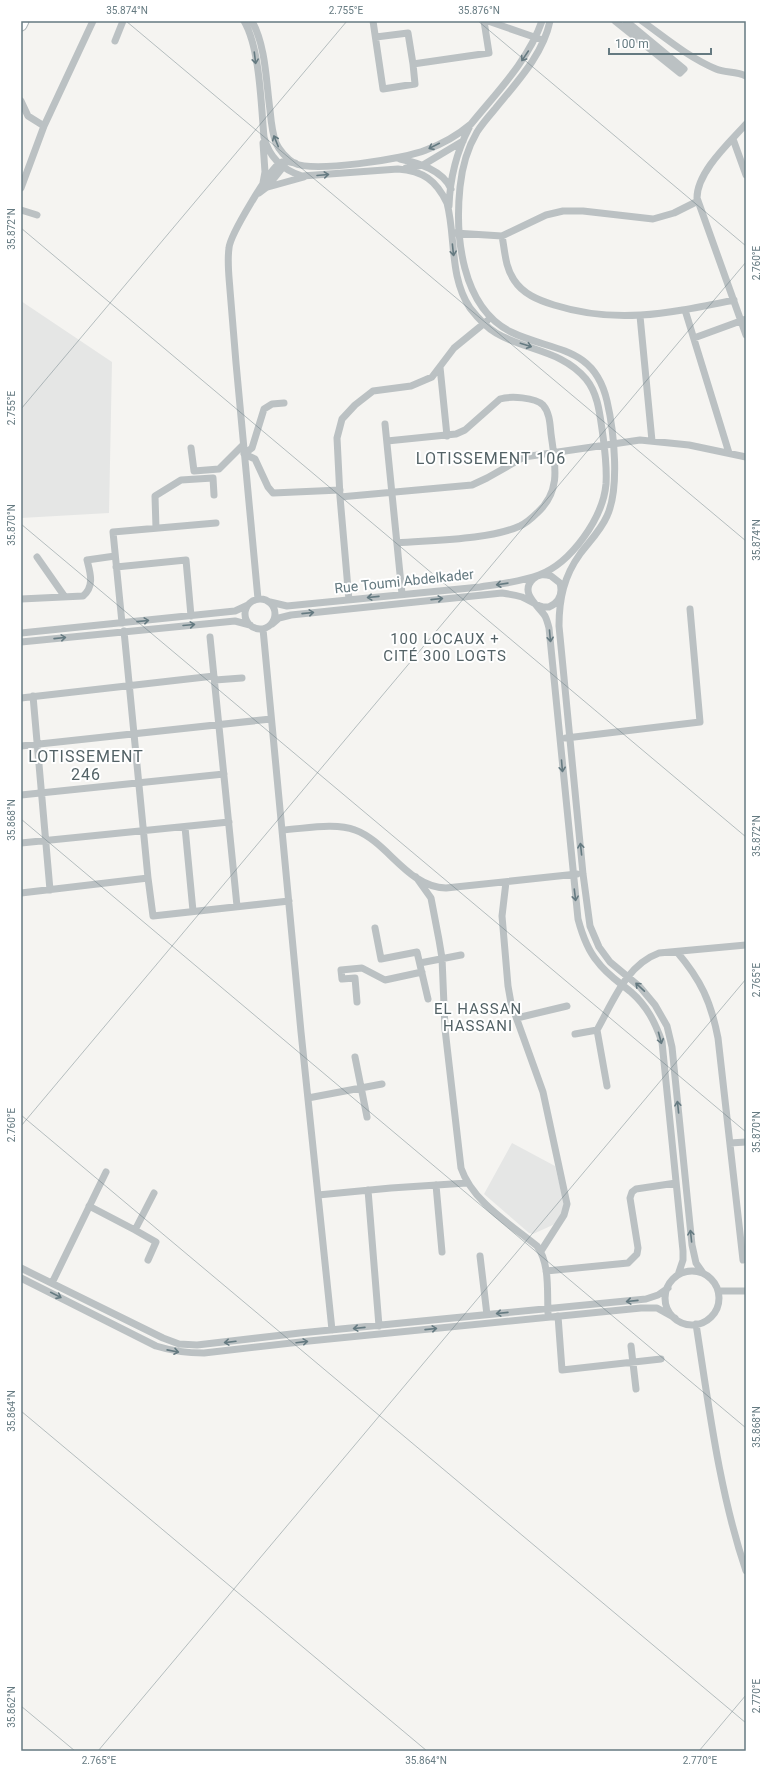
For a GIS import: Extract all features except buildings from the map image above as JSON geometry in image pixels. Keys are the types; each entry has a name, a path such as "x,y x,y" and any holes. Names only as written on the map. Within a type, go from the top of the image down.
{"main road":[{"path":"21,25 23,21"}],"street":[{"path":"21,188 44,126 93,21"},
{"path":"114,41 123,21"},
{"path":"244,21 251,36 254,51 264,137 267,147 283,161 293,173 308,176"},
{"path":"252,21 262,47 272,129 283,161"},
{"path":"373,21 384,89 415,84 408,33 376,38"},
{"path":"413,64 489,53 484,21"},
{"path":"488,21 544,40"},
{"path":"542,21 525,57 471,124 462,142 452,171 450,186 449,212 455,270 459,285 471,308 484,323 495,333 509,340 562,358 576,369 593,390 598,403 604,445 606,484 600,510 571,552 531,582 528,592 533,603 546,618 549,628 578,919 588,948 604,970 641,1002 657,1026 662,1042 683,1250 683,1260 678,1275"},
{"path":"533,603 538,606 549,607 554,605 561,595 566,579 579,555 607,516 612,501 614,485 613,443 607,401 596,375 578,357 563,349 510,331 492,317 480,303 471,291 462,253 459,210 460,187 469,146 478,131 534,59 544,40 550,21"},
{"path":"615,21 680,73 684,69 626,21"},
{"path":"642,21 690,56 718,70 741,73 746,76"},
{"path":"665,53 678,48"},
{"path":"21,101 28,116 44,126"},
{"path":"283,161 308,167 385,161 427,150 461,132 471,124"},
{"path":"746,124 705,174 697,192 698,201 734,300 744,319 746,335"},
{"path":"265,186 308,176 398,169 423,165 478,131"},
{"path":"264,137 262,144 265,186"},
{"path":"733,139 746,175"},
{"path":"398,158 423,165 442,177 450,186 459,210"},
{"path":"258,599 243,445 228,253 231,237 257,194 265,186 283,161"},
{"path":"398,169 411,170 422,174 433,182 442,193 449,212"},
{"path":"451,233 502,236 554,213 583,211 653,219 674,213 698,201"},
{"path":"21,210 37,215"},
{"path":"502,236 508,269 513,280 528,295 569,310 595,315 640,316 685,310 734,300"},
{"path":"685,310 729,453"},
{"path":"640,316 652,441"},
{"path":"349,600 337,438 342,419 355,404 373,391 399,388 425,382 432,377 454,348 492,317"},
{"path":"694,338 744,319"},
{"path":"440,366 447,436"},
{"path":"387,441 447,436 465,430 500,399 506,397 518,397 534,400 543,405 548,416 554,452 555,481 553,492 541,510 521,525 492,534 397,543"},
{"path":"244,454 252,448 264,409 272,404 284,403"},
{"path":"384,424 402,594"},
{"path":"244,454 255,459 268,487 273,493 392,493 472,484 487,478 524,457 640,440 689,445 746,457"},
{"path":"191,448 194,471 219,469 243,445"},
{"path":"156,528 155,496 180,480 213,478 214,495"},
{"path":"122,623 113,532 216,523"},
{"path":"21,591 24,599 84,596 88,592 92,577 87,560 115,556"},
{"path":"37,557 65,597"},
{"path":"116,567 186,560 190,616"},
{"path":"540,575 551,576 560,584 561,595 559,626 587,912 595,938 610,962 640,987 652,1000 661,1015 669,1036 692,1245 696,1263 703,1273"},
{"name":"Rue Toumi Abdelkader","path":"270,602 287,606 349,600 506,584 540,575"},
{"name":"Rue Toumi Abdelkader","path":"272,624 279,618 291,615 502,593 514,594 533,603"},
{"path":"21,633 235,611 258,599 270,602 274,607 275,614 272,624 263,629 258,629 235,621 21,642"},
{"path":"248,605 245,615 250,625"},
{"path":"560,739 700,722 690,609"},
{"path":"263,629 332,1330"},
{"path":"124,631 143,831 153,916 289,901"},
{"path":"210,637 237,906"},
{"path":"21,698 214,678 242,678"},
{"path":"33,696 50,890"},
{"path":"21,746 271,719"},
{"path":"21,795 139,784 224,774"},
{"path":"21,843 229,822"},
{"path":"282,830 339,826 356,830 370,838 416,877 429,886 446,888 583,874"},
{"path":"185,827 193,911"},
{"path":"416,877 426,889 432,902 442,958 445,1028 458,1154 461,1168 467,1183 478,1197 541,1251 545,1262 546,1271 548,1317"},
{"path":"21,893 148,878"},
{"path":"506,882 502,916 508,986 511,1003 543,1092 568,1204 564,1215 541,1251"},
{"path":"432,902 437,893 446,888"},
{"path":"375,928 382,959 417,952 428,1000"},
{"path":"607,1086 597,1030 628,977 642,962 649,957 660,954 746,945"},
{"path":"678,952 700,982 709,1000 714,1018 743,1239 743,1260"},
{"path":"420,962 461,955"},
{"path":"358,1002 355,978 342,979 341,970 362,968 385,980 422,972"},
{"path":"517,1018 567,1006"},
{"path":"575,1034 597,1030"},
{"path":"355,1057 367,1117"},
{"path":"308,1098 382,1084"},
{"path":"730,1143 746,1142"},
{"path":"52,1283 106,1172"},
{"path":"318,1195 467,1183"},
{"path":"546,1271 628,1263 637,1254 638,1248 630,1198 632,1192 636,1189 676,1183"},
{"path":"436,1185 442,1252"},
{"path":"368,1190 379,1326"},
{"path":"136,1230 154,1193"},
{"path":"89,1206 156,1242 148,1260"},
{"path":"480,1256 487,1315"},
{"path":"21,1268 163,1338 179,1344 197,1345 646,1299 658,1295 668,1288"},
{"path":"21,1278 156,1346 171,1351 188,1353 204,1353 641,1308 657,1308 683,1323 696,1324 708,1320 715,1313 719,1304 718,1291 711,1278 703,1273 694,1271 684,1272 678,1275 670,1283 666,1302 668,1311 675,1318"},
{"path":"718,1291 746,1290"},
{"path":"558,1316 562,1370 661,1359"},
{"path":"696,1324 712,1427 728,1514 746,1571"},
{"path":"631,1346 636,1389"}],"shaded area":[{"path":"21,301 112,362 109,513 21,518"},
{"path":"512,1143 555,1166 564,1204 564,1208 555,1224 533,1234 529,1233 484,1194"}],"district":[{"name":"LOTISSEMENT 106","path":"491,458"},
{"name":"100 LOCAUX + CITÉ 300 LOGTS","path":"445,648"},
{"name":"LOTISSEMENT 246","path":"86,765"},
{"name":"EL HASSAN HASSANI","path":"478,1018"}]}
